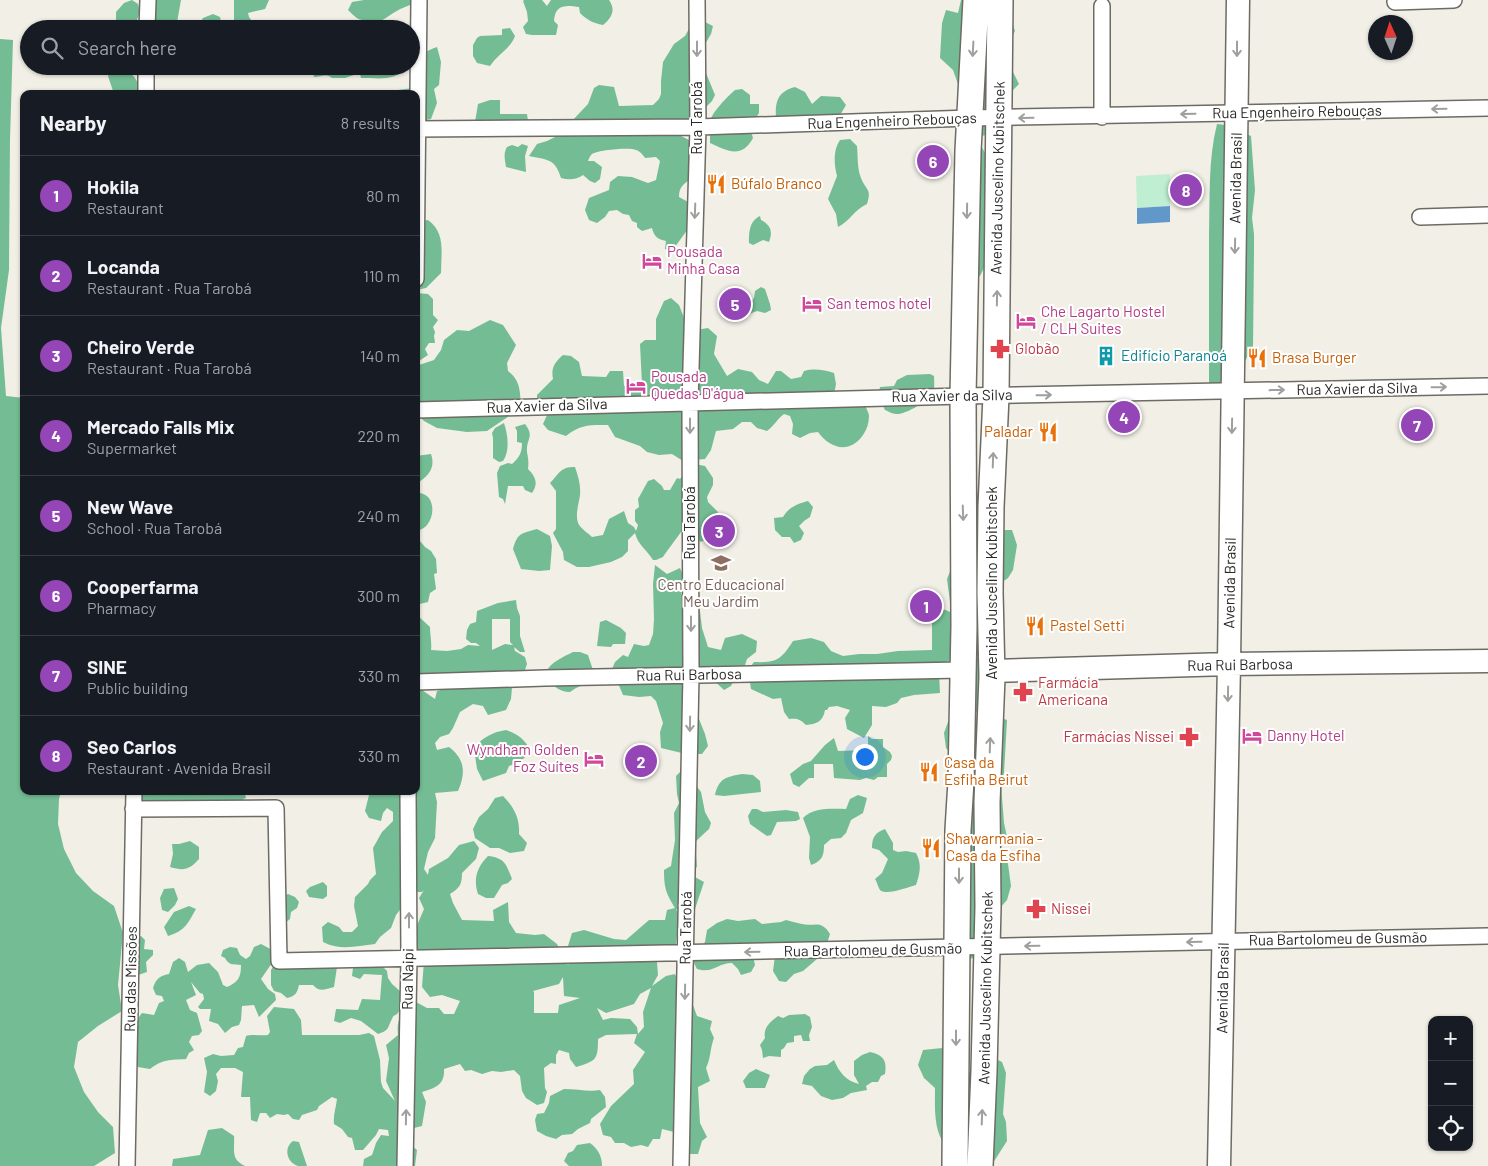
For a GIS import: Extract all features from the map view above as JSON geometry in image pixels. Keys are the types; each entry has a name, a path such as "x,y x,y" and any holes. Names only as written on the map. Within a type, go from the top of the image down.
{"main road":[{"name":"Avenida Juscelino Kubitschek","path":"980,1166 984,1071 988,854 987,802 992,671 990,573 996,396 1000,0"},
{"name":"Avenida Juscelino Kubitschek","path":"955,1166 958,830 961,781 964,556 963,396 974,6"},
{"path":"961,781 971,793 987,802"},
{"path":"958,830 969,832 980,841 988,854"}],"street":[{"path":"147,20 148,0"},
{"path":"419,0 419,20"},
{"name":"Rua Tarobá","path":"681,1166 691,676 690,402 698,127 697,0"},
{"name":"Avenida Brasil","path":"1219,1166 1229,664 1238,0"},
{"path":"1395,2 1454,0"},
{"path":"1102,6 1102,116"},
{"path":"146,75 146,90"},
{"path":"418,75 418,90"},
{"name":"Rua Engenheiro Rebouças","path":"420,129 698,127 970,118 1488,108"},
{"path":"1420,216 1488,215"},
{"name":"Rua Xavier da Silva","path":"420,410 690,402 1488,386"},
{"name":"Rua Rui Barbosa","path":"992,671 1229,664 1488,661"},
{"name":"Rua Rui Barbosa","path":"420,682 962,670"},
{"name":"Rua das Missões","path":"128,1166 134,795"},
{"name":"Rua Naipi","path":"406,1166 409,958 408,795"},
{"name":"Rua Bartolomeu de Gusmão","path":"133,809 276,808 279,961 986,948 1488,936"}],"green space":[{"path":"132,0 138,4 140,12 137,20 116,20 116,12 124,3"},
{"path":"148,0 181,0 177,20 142,20"},
{"path":"234,0 269,0 265,9 248,13 251,20 234,20"},
{"path":"364,0 412,0 412,4 399,9 382,20 365,20 359,19 348,10 352,2"},
{"path":"524,0 542,0 547,6 551,0 609,0 613,10 609,20 603,25 585,18 580,13 579,7 562,7 556,11 555,15 554,21 558,25 556,35 532,35 526,34 523,27 528,21"},
{"path":"961,0 1014,0 1011,19 1015,31 1008,43 1010,66 1019,84 1013,90 1003,92 986,135 977,137 958,105 959,87 953,70 940,58 942,23 946,10 958,13"},
{"path":"213,14 220,17 220,20 202,20"},
{"path":"703,21 713,26 711,34 700,53 699,65 706,73 715,95 706,107 702,118 676,130 679,135 695,143 692,178 684,184 679,193 679,197 690,203 693,222 672,251 665,249 666,241 657,237 652,228 642,231 629,215 617,210 609,211 597,223 589,220 585,210 589,198 609,190 610,182 618,176 632,177 648,183 656,180 660,161 656,157 645,158 639,151 633,149 614,149 595,153 591,155 588,161 594,161 602,167 600,179 595,183 583,175 572,179 561,178 559,171 553,163 545,159 529,156 537,144 565,132 571,122 588,104 594,88 599,85 614,87 619,106 653,105 661,94 663,62 674,44 685,36 690,27"},
{"path":"510,28 515,36 507,48 490,66 477,63 473,56 473,45 477,38 480,36 502,35 502,29"},
{"path":"0,39 13,40 9,270 1,328 6,396 20,398 20,795 60,795 58,824 64,849 76,873 93,891 114,906 123,933 118,985 122,1011 98,1026 78,1042 74,1067 84,1092 98,1112 113,1127 115,1153 94,1166 0,1166"},
{"path":"437,47 441,62 439,85 434,89 437,103 431,119 426,120 420,118 420,90 398,90 413,88 415,75 420,75 420,58"},
{"path":"132,75 137,82 139,90 113,90 108,76"},
{"path":"326,75 354,75 345,78"},
{"path":"360,75 398,75 387,78 361,78"},
{"path":"795,87 805,92 812,104 821,96 840,97 846,105 839,117 807,119 804,115 799,122 776,120 778,99 784,92"},
{"path":"742,89 750,95 750,104 759,104 759,113 750,128 753,138 749,145 739,151 722,149 710,143 711,118 724,100 735,90"},
{"path":"490,100 500,100 500,114 527,114 528,121 475,122 478,104"},
{"path":"1217,124 1226,125 1251,136 1255,190 1252,218 1254,234 1253,346 1230,390 1209,390 1210,179 1212,151"},
{"path":"850,139 857,146 861,178 869,192 867,204 838,227 836,214 828,199 837,176 835,167 836,148 840,140"},
{"path":"978,140 991,164 988,260 980,276 967,282 958,276 952,261 955,214 953,187"},
{"path":"522,144 528,146 525,156 526,172 506,167 505,162 507,147 512,145 518,147"},
{"path":"1170,174 1170,206 1137,208 1136,176"},
{"path":"760,216 761,220 770,229 770,238 769,242 763,240 753,245 749,243 750,228 756,218"},
{"path":"428,220 434,225 440,237 442,251 441,273 426,288 420,289 420,221"},
{"path":"761,287 765,289 771,310 765,313 757,311 749,314 748,305 754,298 755,291"},
{"path":"420,293 428,294 433,299 433,315 438,320 433,327 435,343 429,343 425,349 428,355 420,360"},
{"path":"671,298 679,305 685,320 696,330 708,328 717,336 714,354 727,376 738,369 752,372 759,380 768,384 776,371 781,371 791,379 801,377 804,371 808,370 834,373 836,384 834,395 865,405 869,413 868,426 863,435 858,441 846,447 840,447 828,442 818,432 810,433 800,438 792,434 793,424 790,416 784,414 767,431 757,428 751,422 742,422 733,429 716,431 711,450 705,459 683,461 672,454 659,455 647,452 640,446 615,437 608,425 586,426 576,429 566,436 548,430 543,424 547,415 546,407 537,403 537,395 553,379 552,372 557,361 563,355 571,356 579,362 582,376 606,377 610,371 623,371 624,386 642,385 640,344 645,340 656,340 656,319 664,301"},
{"path":"490,320 503,325 516,345 507,363 508,371 518,383 521,408 487,431 467,432 437,428 420,417 420,365 434,360 441,350 444,340 457,330 469,331"},
{"path":"930,374 934,376 934,389 931,396 911,410 900,414 893,414 885,410 878,396 880,387 894,386 897,380 907,375"},
{"path":"504,423 507,448 503,461 499,462 493,458 492,433 495,428"},
{"path":"525,424 530,435 527,447 528,469 533,474 536,483 532,493 525,490 523,486 508,486 505,504 503,499 499,497 497,473 500,466 508,463 512,464 520,455 522,443 517,442 515,427"},
{"path":"431,454 432,468 420,481 420,455"},
{"path":"691,465 705,466 713,478 713,485 707,497 708,502 718,512 713,522 709,539 700,542 695,532 689,527 681,532 663,557 653,560 640,544 635,533 628,540 628,551 622,557 611,562 589,567 577,567 564,560 563,552 553,533 556,529 556,491 550,483 561,471 566,468 575,467 580,488 577,520 582,529 592,537 603,535 609,519 624,511 628,523 636,531 638,525 635,521 635,510 639,507 638,499 648,481 654,479 664,490 670,490 677,478 680,479"},
{"path":"420,493 428,497 432,505 432,516 424,528 420,530"},
{"path":"808,501 813,507 810,517 799,526 804,533 801,540 794,543 790,537 782,537 775,530 774,518 783,517 794,506"},
{"path":"963,515 981,515 1000,530 1012,530 1017,545 1013,570 1008,578 995,587 978,593 954,607 950,602 947,579 953,564"},
{"path":"537,529 550,536 552,546 550,570 521,569 513,549 515,543 521,534"},
{"path":"420,541 431,551 436,559 437,573 434,574 436,589 430,593 428,602 420,604"},
{"path":"655,565 667,574 680,568 684,578 681,594 694,603 700,611 702,628 708,647 721,650 725,638 742,634 757,641 756,652 747,659 744,668 736,676 731,686 724,690 709,676 693,683 698,690 698,710 693,716 699,719 708,746 702,754 686,754 661,748 660,732 663,723 656,701 651,696 623,695 612,669 615,662 623,655 628,657 634,644 649,645 653,634"},
{"path":"516,600 520,616 520,636 525,652 520,652 514,647 515,651 525,657 527,664 524,673 420,680 420,618 430,627 431,650 447,651 461,649 468,645 480,646 466,639 470,624 476,622 477,611 498,603","holes":["492,619 510,619 510,642 513,645 505,644 492,650"]},
{"path":"939,609 956,615 957,653 949,661 928,667 939,672 940,693 901,698 897,703 886,707 872,706 872,725 864,738 847,729 845,718 850,710 837,706 829,707 818,722 806,725 798,719 789,719 784,712 781,698 773,699 751,689 748,670 754,662 768,662 777,659 793,641 811,638 824,642 831,651 843,656 932,650 932,621"},
{"path":"606,620 626,633 625,644 613,644 611,647 597,646 600,622"},
{"path":"573,652 588,655 593,670 587,683 570,692 566,692 549,680 546,672 554,663"},
{"path":"974,656 991,666 978,710 972,716 979,726 995,716 1007,720 1004,773 1001,784 1007,837 1002,845 990,847 1006,849 1011,886 1007,900 1000,908 979,957 963,960 964,841 973,841 966,826 977,801 975,792 946,748 944,733"},
{"path":"496,686 512,688 511,699 506,710 488,715 483,706 473,704 460,712 449,734 440,737 435,743 437,750 449,747 458,756 463,772 458,791 435,793 437,802 435,838 428,852 424,869 428,875 429,869 448,858 459,845 474,841 479,848 476,859 462,873 460,885 450,894 462,920 494,921 493,910 508,902 509,922 516,933 544,934 557,944 568,965 570,961 568,946 572,933 584,930 614,939 626,940 649,920 665,920 667,910 675,908 666,890 664,870 671,866 675,840 674,813 679,803 676,776 682,770 691,771 697,775 695,784 701,792 705,812 711,823 709,829 695,842 697,866 693,876 704,882 694,912 687,913 676,909 678,924 675,954 663,954 657,962 658,975 652,986 666,976 675,974 685,999 693,1005 697,1016 712,1021 710,1029 714,1038 706,1068 710,1081 698,1087 700,1123 707,1137 702,1141 698,1154 689,1154 684,1142 674,1140 674,1132 662,1129 660,1139 653,1139 648,1147 641,1145 631,1147 624,1143 615,1143 611,1137 603,1135 600,1124 611,1106 634,1084 633,1070 645,1052 634,1043 637,1034 606,1035 598,1039 594,1059 576,1067 570,1059 569,1053 559,1050 556,1055 556,1064 551,1063 544,1068 547,1092 544,1103 537,1105 526,1098 522,1091 520,1076 514,1070 492,1071 482,1074 471,1070 465,1071 460,1064 444,1069 443,1078 439,1085 422,1092 426,1102 422,1126 410,1129 401,1137 417,1150 415,1166 363,1166 364,1159 372,1155 381,1135 389,1136 388,1130 379,1129 363,1150 355,1150 352,1138 348,1137 342,1129 334,1124 337,1099 332,1097 319,1106 317,1110 302,1115 299,1120 293,1119 288,1114 277,1114 270,1118 266,1113 260,1113 257,1122 251,1120 250,1097 241,1097 243,1072 235,1068 221,1068 216,1074 218,1081 216,1091 210,1096 204,1092 207,1072 204,1058 213,1054 221,1056 234,1055 238,1048 243,1047 246,1036 268,1035 270,1032 267,1016 274,1007 294,1009 301,1020 302,1035 359,1035 369,1033 374,1036 380,1060 381,1082 383,1088 395,1101 386,1081 389,1058 386,1045 398,1035 398,1024 401,1016 416,1002 427,1008 439,1008 444,1014 454,1014 460,1001 442,995 430,997 422,987 424,961 412,937 424,909 419,898 424,890 422,892 412,892 396,915 391,928 375,944 349,947 329,945 323,942 322,927 328,922 339,927 343,932 352,932 358,926 354,906 355,897 376,874 373,848 382,832 393,821 393,812 387,808 383,813 381,821 369,818 365,811 369,795 420,795 420,689 435,699 437,691 449,688","holes":["563,977 564,996 580,998 559,1005 558,1013 534,1013 533,991 559,984","651,988 643,1012 644,1027 638,1034 637,1027 630,1019 611,1018 603,1020 597,1008 606,1013 634,1004 640,994"]},
{"path":"506,730 520,737 530,749 522,760 509,766 506,773 483,781 477,769 474,748 488,736"},
{"path":"868,736 872,739 883,739 883,747 892,756 887,764 887,777 878,777 874,780 866,778 860,780 834,778 833,764 814,764 814,778 809,778 799,787 793,784 790,774 803,764 811,761 834,738 838,751 868,750"},
{"path":"742,774 753,775 760,781 761,792 724,796 715,795 724,779"},
{"path":"129,795 245,795 246,798 237,802 127,806"},
{"path":"858,795 867,798 863,813 851,820 846,833 841,838 831,839 824,845 822,858 811,865 809,858 810,837 803,818 807,814 818,810 846,809 850,799"},
{"path":"503,796 516,813 519,834 527,843 524,851 510,853 499,848 490,848 475,838 473,829 479,817 488,809 495,798"},
{"path":"752,809 763,812 786,810 798,812 800,819 777,822 771,835 767,836 750,824 748,816"},
{"path":"885,829 893,843 893,850 916,853 920,869 916,885 892,892 883,892 879,889 875,879 882,873 888,859 879,850 872,848 872,844 873,838"},
{"path":"190,841 199,847 199,859 186,869 170,867 173,854 172,844"},
{"path":"488,856 501,860 508,869 512,879 502,885 494,898 486,898 478,894 476,883 481,864"},
{"path":"323,882 327,886 327,896 323,899 309,897 306,891 310,887"},
{"path":"174,888 178,899 175,905 168,912 162,910 160,898 164,889"},
{"path":"288,894 295,897 299,902 297,908 291,912 290,919 285,923 282,897"},
{"path":"189,906 196,909 188,922 178,932 168,936 164,927 174,912"},
{"path":"727,919 738,921 755,919 762,924 786,920 806,925 817,924 827,929 830,934 824,953 803,971 794,974 786,982 779,981 773,971 775,956 753,956 755,965 751,972 741,975 732,963 707,970 697,969 692,959 705,942 707,930"},
{"path":"141,936 145,940 144,949 153,950 153,955 146,962 147,972 138,975 134,939"},
{"path":"261,944 274,951 272,963 261,979 268,989 275,994 276,1000 259,1017 254,1005 242,1006 239,1025 232,1027 225,1033 218,1024 209,1021 211,1009 200,1009 198,1007 204,999 203,994 191,982 196,995 186,1000 190,1010 197,1013 202,1031 199,1035 192,1036 189,1042 194,1050 189,1053 186,1059 163,1062 150,1069 138,1067 136,1062 136,1021 142,1013 154,1015 159,1003 164,1001 162,996 156,995 153,988 158,978 169,974 173,962 179,958 185,962 188,972 197,965 209,963 218,972 223,985 227,987 238,979 241,965 228,962 221,956 223,950 230,947 237,948 240,955 246,959 250,956 254,947"},
{"path":"345,963 347,967 337,967 334,987 320,990 313,985 299,985 296,994 287,998 281,993 274,991 271,985 271,970 275,964"},
{"path":"357,963 379,963 387,971 388,978 392,984 401,992 399,1011 393,1017 389,1027 382,1033 378,1034 361,1021 351,1018 340,1023 334,1021 336,1009 358,1010 362,999 380,1000 382,975 364,974 360,979 352,976 353,968"},
{"path":"805,1014 810,1017 812,1027 809,1035 810,1041 803,1041 801,1035 794,1036 794,1042 787,1043 781,1050 781,1057 769,1056 763,1058 760,1045 765,1038 766,1028 770,1023 778,1016 783,1018 789,1015"},
{"path":"942,1048 957,1056 970,1073 975,1066 994,1058 1002,1062 1006,1073 1003,1114 1006,1122 1007,1141 991,1166 966,1166 948,1149 939,1133 936,1118 935,1088 924,1078 918,1065 923,1050"},
{"path":"870,1052 884,1059 886,1069 885,1074 881,1076 878,1082 872,1082 866,1086 867,1090 851,1093 843,1098 832,1100 821,1096 812,1086 802,1084 804,1076 810,1069 815,1066 827,1065 834,1060 838,1068 850,1081 859,1084 854,1075 854,1061"},
{"path":"756,1069 770,1075 765,1088 746,1088 743,1081 749,1073"},
{"path":"564,1089 600,1090 605,1097 606,1107 591,1119 590,1123 572,1134 562,1135 556,1139 537,1131 535,1120 537,1114 544,1113 550,1096"},
{"path":"222,1128 234,1136 235,1157 245,1166 172,1166 173,1159 200,1155 208,1130"},
{"path":"293,1141 299,1142 307,1166 298,1166 289,1159 287,1151"},
{"path":"590,1143 599,1153 602,1166 569,1166 564,1161 568,1153 573,1151 577,1145"}],"water":[{"path":"1170,206 1170,222 1137,224 1137,208"}],"place":[{"name":"Cooperfarma","path":"933,161"},
{"name":"Búfalo Branco","path":"716,184"},
{"name":"Seo Carlos","path":"1186,190"},
{"name":"Pousada Minha Casa","path":"652,261"},
{"name":"New Wave","path":"735,304"},
{"name":"San temos hotel","path":"812,304"},
{"name":"Che Lagarto Hostel / CLH Suites","path":"1026,321"},
{"name":"Globão","path":"1000,349"},
{"name":"Edifício Paranoá","path":"1106,356"},
{"name":"Brasa Burger","path":"1257,358"},
{"name":"Pousada Quedas D'água","path":"636,386"},
{"name":"Mercado Falls Mix","path":"1124,417"},
{"name":"SINE","path":"1417,425"},
{"name":"Paladar","path":"1048,432"},
{"name":"Cheiro Verde","path":"719,531"},
{"name":"Centro Educacional Meu Jardim","path":"721,563"},
{"name":"Hokila","path":"926,606"},
{"name":"Pastel Setti","path":"1035,626"},
{"name":"Farmácia Americana","path":"1023,692"},
{"name":"Danny Hotel","path":"1252,736"},
{"name":"Farmácias Nissei","path":"1189,737"},
{"name":"Wyndham Golden Foz Suítes","path":"594,759"},
{"name":"Locanda","path":"641,761"},
{"name":"Casa da Esfiha Beirut","path":"929,772"},
{"name":"Shawarmania - Casa da Esfiha","path":"931,848"},
{"name":"Nissei","path":"1036,909"}]}
